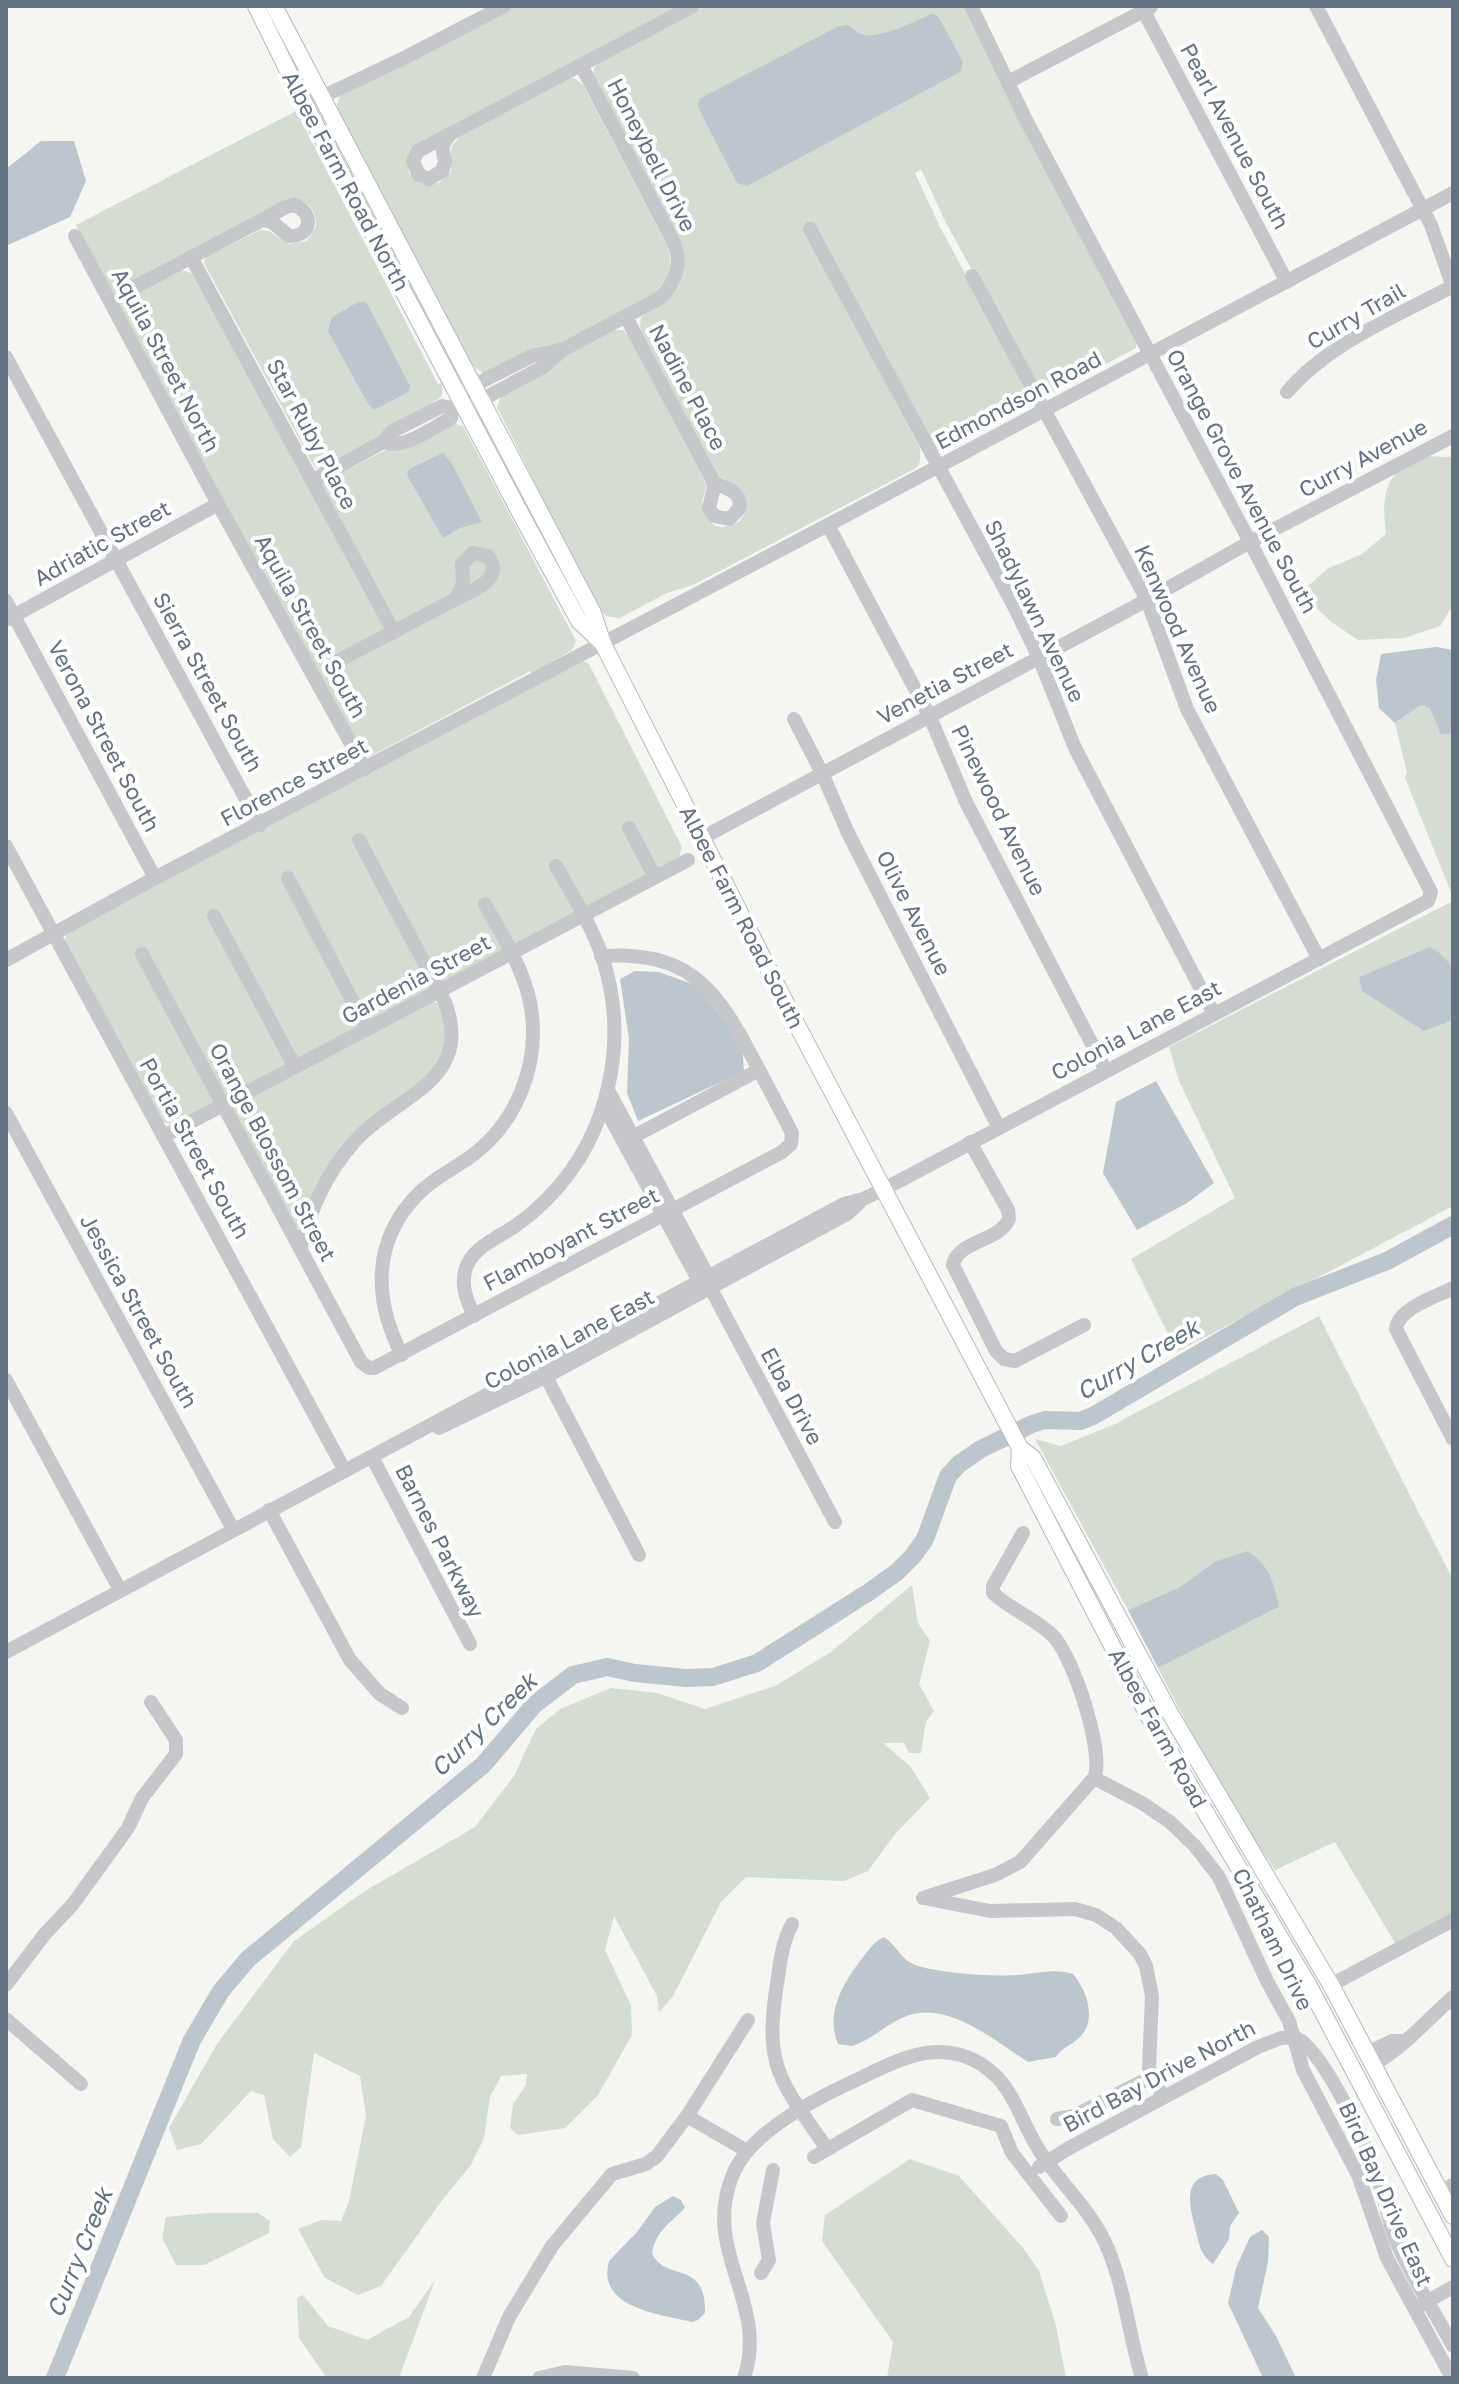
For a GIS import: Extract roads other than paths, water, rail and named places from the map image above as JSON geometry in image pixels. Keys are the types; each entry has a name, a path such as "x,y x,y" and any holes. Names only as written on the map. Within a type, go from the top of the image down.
{"main road":[{"name":"Albee Farm Road North","path":"256,6 437,355"},
{"name":"Albee Farm Road North","path":"274,6 454,346"},
{"name":"Albee Farm Road South","path":"454,346 593,613 603,644 797,1025 884,1189"},
{"name":"Albee Farm Road South","path":"437,355 458,403 579,621 603,644"},
{"name":"Albee Farm Road","path":"884,1189 1020,1448 1033,1458 1171,1715 1447,2188 1453,2216"},
{"name":"Albee Farm Road","path":"1020,1448 1019,1466 1162,1740 1309,1986 1453,2259"},
{"path":"1245,1877 1253,1873 1258,1876 1332,2004 1353,2028"}],"street":[{"path":"305,105 504,6"},
{"path":"450,134 693,6"},
{"name":"Orange Grove Avenue South","path":"971,6 1010,81 1026,120 1431,892 1428,901"},
{"path":"1316,6 1423,209 1453,287"},
{"path":"1010,81 1146,8"},
{"name":"Pearl Avenue South","path":"1146,8 1287,282"},
{"name":"Honeybell Drive","path":"312,481 383,442 391,432 420,426 442,406 458,403 521,370 543,367 564,349 665,293 676,272 678,257 673,241 581,65"},
{"name":"Edmondson Road","path":"603,644 1453,193"},
{"path":"135,287 262,220"},
{"name":"Shadylawn Avenue","path":"810,229 1039,658 1082,762 1214,1014"},
{"name":"Aquila Street North","path":"75,236 218,504"},
{"name":"Star Ruby Place","path":"191,257 394,632"},
{"name":"Kenwood Avenue","path":"972,276 1147,600 1187,709 1319,959"},
{"name":"Curry Trail","path":"1287,392 1312,366 1335,349 1453,287"},
{"name":"Nadine Place","path":"626,317 712,479"},
{"name":"Sierra Street South","path":"6,357 260,825"},
{"name":"Curry Avenue","path":"1250,542 1453,436"},
{"name":"Adriatic Street","path":"10,618 218,504"},
{"name":"Aquila Street South","path":"218,504 365,769"},
{"name":"Pinewood Avenue","path":"828,525 930,717 966,802 1106,1071"},
{"name":"Venetia Street","path":"702,838 1250,542"},
{"path":"334,663 456,599"},
{"name":"Verona Street South","path":"6,601 10,618 155,878"},
{"name":"Florence Street","path":"6,960 155,878 603,644"},
{"name":"Olive Avenue","path":"794,719 848,833 998,1126"},
{"path":"629,828 655,877"},
{"path":"300,1249 320,1190 345,1153 373,1124 429,1085 441,1071 449,1052 452,1032 449,1012 439,991 359,840"},
{"name":"Portia Street South","path":"6,846 345,1471"},
{"name":"Gardenia Street","path":"164,1136 688,860"},
{"path":"474,1316 463,1286 468,1263 483,1246 522,1221 551,1194 582,1154 608,1090 614,1018 609,985 601,956 583,915 556,866"},
{"path":"288,878 367,1029"},
{"name":"Colonia Lane East","path":"6,1652 372,1457 487,1407 542,1371 706,1282 847,1214 863,1199 998,1126 1428,901"},
{"path":"402,1355 389,1328 382,1300 381,1270 389,1239 418,1194 478,1151 501,1128 517,1102 528,1071 533,1041 527,989 512,953 485,904"},
{"path":"214,916 295,1067"},
{"name":"Orange Blossom Street","path":"142,954 361,1362 369,1368"},
{"path":"601,956 647,957 672,965 695,978 712,992 727,1011 759,1070 629,1139"},
{"name":"Flamboyant Street","path":"369,1368 379,1367 402,1355 782,1152 791,1144 792,1133 759,1070"},
{"path":"608,1090 629,1139"},
{"path":"604,1106 629,1139"},
{"name":"Jessica Street South","path":"6,1113 233,1529"},
{"name":"Elba Drive","path":"629,1139 835,1522"},
{"path":"970,1142 1008,1210 1009,1219 999,1232 959,1253 953,1265 996,1351 1004,1359 1015,1361 1084,1325"},
{"path":"1453,1288 1402,1315 1396,1324 1398,1336 1453,1439"},
{"path":"542,1371 639,1555"},
{"path":"6,1380 120,1590"},
{"name":"Barnes Parkway","path":"372,1457 470,1644"},
{"path":"269,1510 350,1660 380,1694 402,1708"},
{"path":"1023,1533 993,1586 993,1593 1047,1631 1067,1656 1096,1745 1094,1778 1020,1862 995,1875 923,1898 990,1911 1075,1909 1096,1915 1116,1928 1140,1954 1150,1981 1152,2025 1148,2062 1163,2097"},
{"path":"6,1985 44,1935 73,1904 128,1828 142,1798 176,1754 176,1740 151,1702"},
{"name":"Chatham Drive","path":"1094,1778 1142,1803 1170,1822 1209,1862 1225,1889 1295,2037"},
{"path":"1331,1985 1453,1920"},
{"path":"792,1924 784,1944 771,2036 779,2077 801,2110 821,2153 912,2100 1001,2126 1012,2153 1061,2216"},
{"path":"1370,2059 1395,2052 1453,1997"},
{"path":"6,2019 81,2084"},
{"path":"483,2378 509,2317 552,2246 612,2174 654,2159 687,2116 748,2020"},
{"name":"Bird Bay Drive North","path":"1029,2174 1258,2047 1281,2038 1295,2037"},
{"name":"Bird Bay Drive East","path":"1295,2037 1316,2054 1358,2132 1375,2171 1396,2239 1453,2346"},
{"name":"Bird Bay Drive East","path":"1295,2037 1303,2070 1358,2175 1381,2245 1452,2378"},
{"path":"744,2378 751,2349 751,2327 726,2247 722,2213 734,2171 747,2151 769,2131 801,2110 904,2058 934,2051 958,2054 981,2064 1000,2081 1046,2162 1085,2207 1113,2262 1142,2378"},
{"path":"1057,2119 1074,2116 1153,2076"},
{"path":"687,2116 747,2151"},
{"path":"761,2273 769,2260 763,2223 773,2170"},
{"path":"1413,2309 1453,2287"},
{"path":"539,2378 565,2372 633,2378"}],"waterway":[{"name":"Curry Creek","path":"55,2378 192,2040 221,1991 248,1959 483,1765 535,1704 573,1675 607,1667 686,1678 713,1677 757,1663 897,1572 925,1539 948,1476 981,1449 1045,1420 1080,1421 1093,1416 1295,1297 1387,1261 1453,1225"}]}
